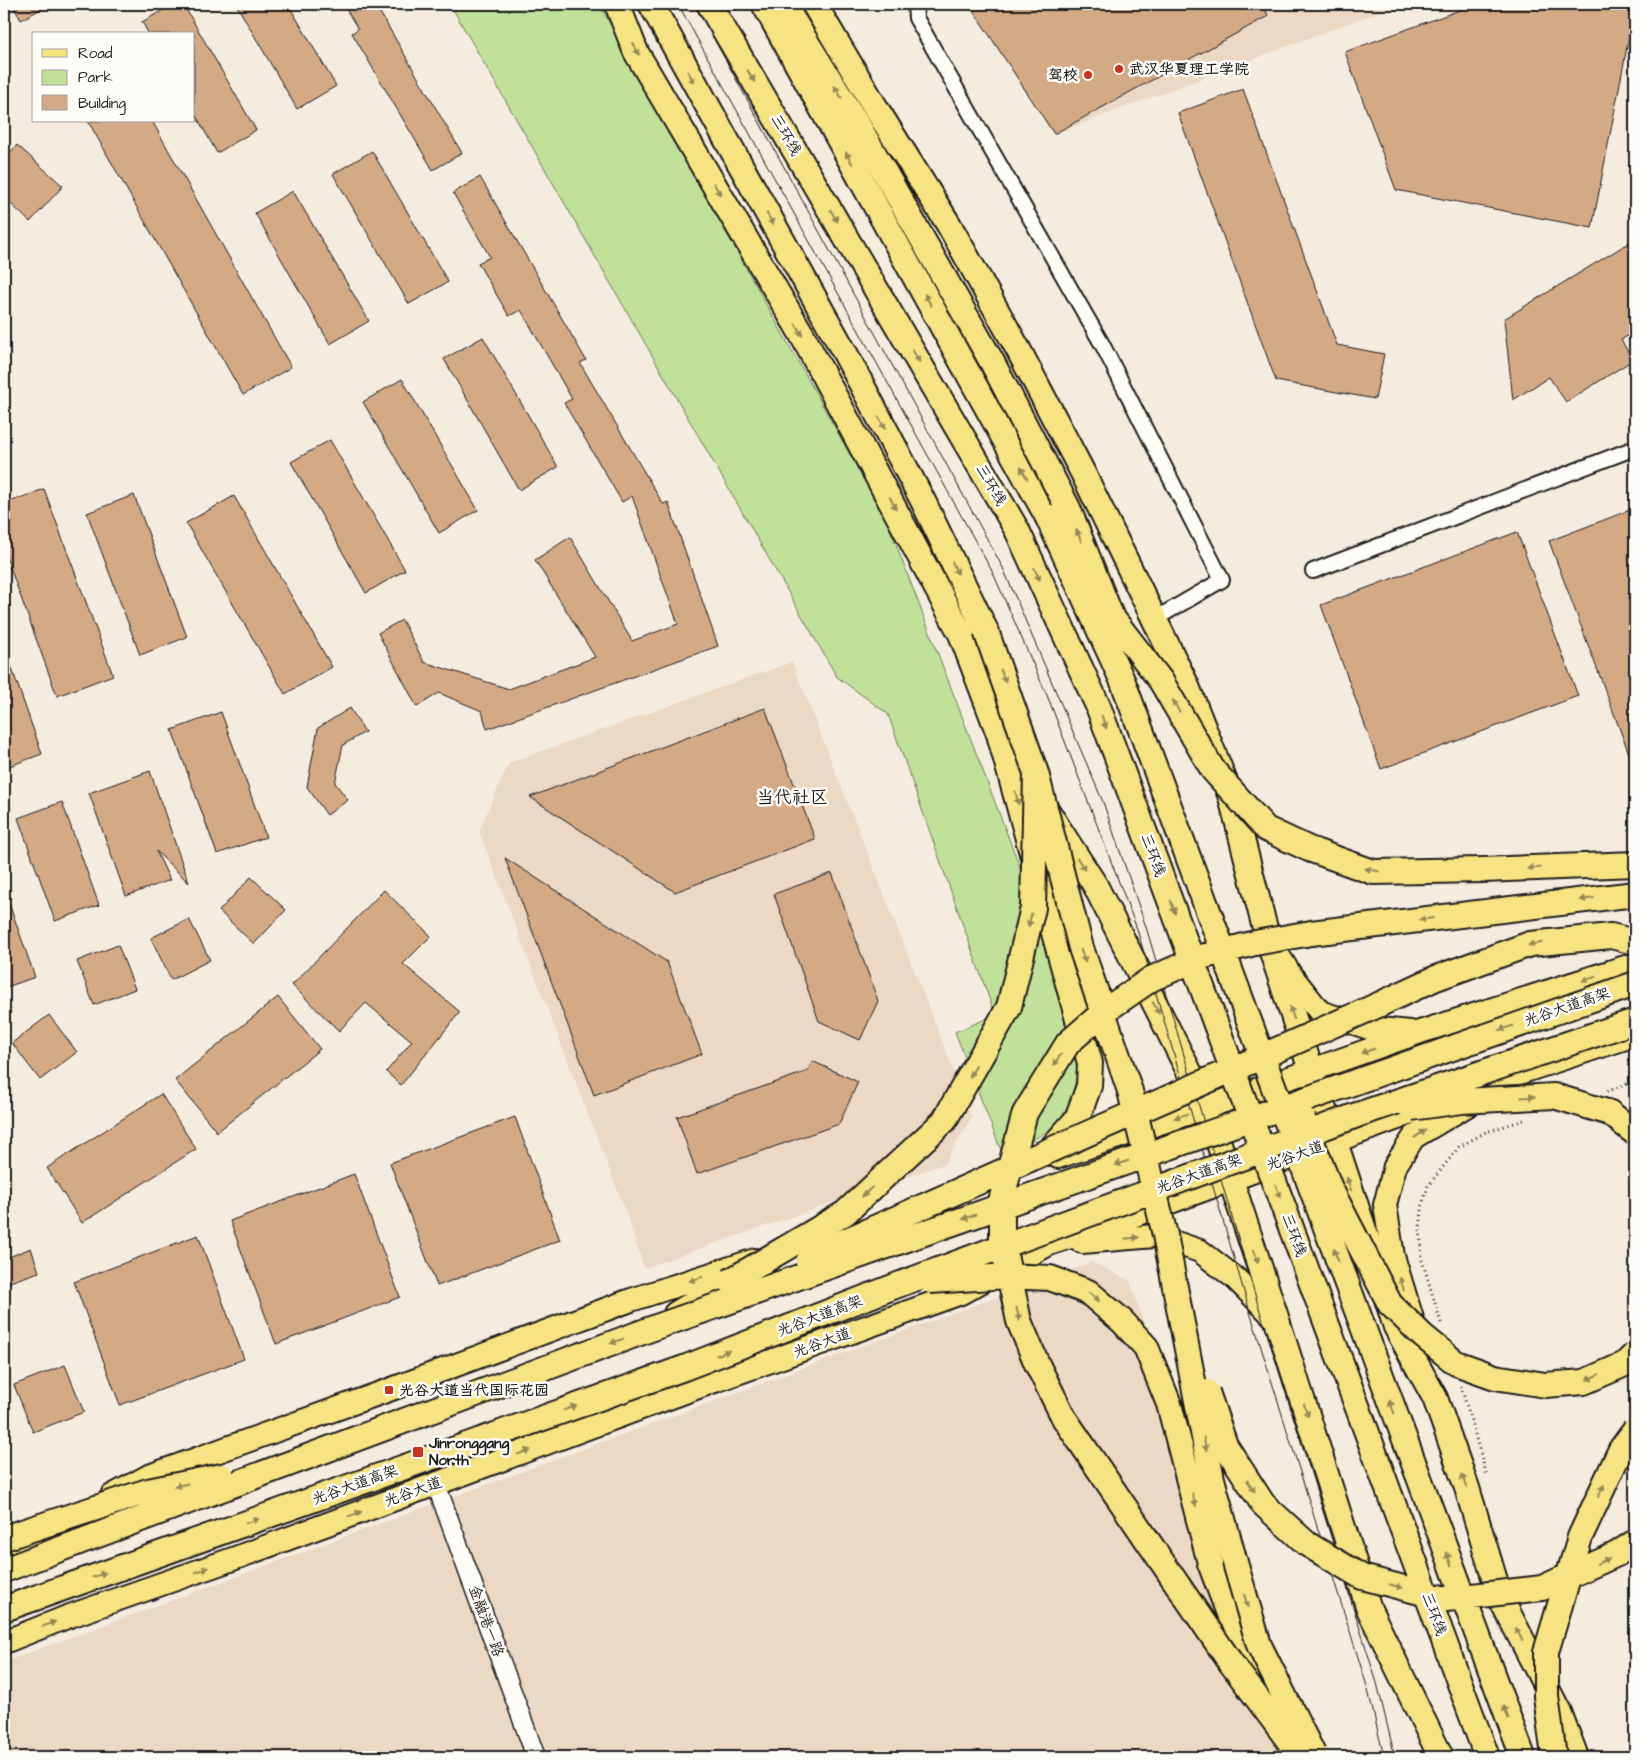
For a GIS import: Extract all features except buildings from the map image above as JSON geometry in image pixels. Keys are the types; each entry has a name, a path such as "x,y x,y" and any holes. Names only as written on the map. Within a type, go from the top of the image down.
{"highway":[{"path":"617,4 636,52 801,333 961,634 999,734 1090,1063 1089,1086 1077,1119 1038,1163"},
{"path":"634,4 679,54"},
{"path":"651,4 834,334 923,501 986,631 1036,773 1080,948 1130,1091 1164,1235 1212,1479 1259,1645 1305,1756"},
{"name":"三环线","path":"709,4 1017,530 1098,706 1487,1757"},
{"path":"764,4 1047,516 1123,682 1523,1757"},
{"path":"783,4 859,127 935,261 992,362 1068,508 1330,1188 1390,1304 1423,1336 1456,1363 1495,1376 1545,1386 1584,1382 1625,1364 1635,1354"},
{"path":"814,4 949,225 1018,349 1084,475 1186,684 1231,797 1268,940 1396,1327 1435,1398 1467,1488 1500,1597 1559,1712 1576,1757"},
{"path":"828,28 935,261"},
{"path":"834,334 853,392 874,469"},
{"path":"1111,616 1162,682 1213,770 1266,829 1300,845 1373,872 1635,864"},
{"path":"999,734 1095,885 1206,1107 1370,1610 1441,1757"},
{"path":"656,1327 845,1213 944,1122 1009,1007 1032,908 1036,773"},
{"path":"1305,1756 1232,1663 1070,1426 1037,1364 1019,1321 1002,1241 1002,1197 1025,1113 1068,1044 1106,1010 1151,979 1201,957 1311,933 1635,894"},
{"path":"757,1292 845,1241 1436,978 1530,944 1611,936 1635,942"},
{"name":"光谷大道高架","path":"4,1570 656,1327 1635,984"},
{"name":"光谷大道高架","path":"4,1609 684,1368 903,1283 1358,1115 1635,1021"},
{"path":"1358,1115 1462,1101 1554,1096 1610,1114 1635,1133"},
{"path":"903,1283 1007,1276 1050,1278 1088,1292 1122,1321 1146,1347 1169,1404 1210,1563 1244,1654 1305,1756"},
{"path":"1175,1293 1225,1445 1257,1495 1263,1504 1307,1544 1362,1577 1446,1599 1542,1588 1617,1554 1635,1542"},
{"path":"1554,1757 1546,1696 1546,1652 1580,1537 1635,1422"},
{"path":"1621,1449 1635,1430"},
{"path":"4,1538 148,1492 298,1461"}],"main road":[{"path":"1268,940 1290,974 1320,1012 1369,1028 1420,1032"},
{"path":"4,1554 149,1476 389,1390 631,1300 959,1195 1038,1163 1206,1107 1420,1032 1635,964"},
{"name":"光谷大道","path":"4,1642 67,1616 230,1560 709,1383 961,1293 1049,1244 1111,1224 1525,1072 1635,1035"},
{"path":"1435,1398 1392,1248 1385,1205 1395,1166 1414,1137 1525,1072"},
{"path":"1049,1244 1155,1236 1200,1251 1235,1278 1277,1320"}],"street":[{"path":"915,4 916,18 1102,344 1222,580 1155,619"},
{"path":"1313,571 1635,448"},
{"name":"金融港一路","path":"436,1484 536,1757"}],"shaded area":[{"name":"武汉华夏理工学院","path":"969,4 1400,4 1054,134"},
{"path":"792,662 972,1117 944,1164 644,1268 627,1215 479,831 509,763"},
{"path":"1092,1262 1130,1281 1287,1757 4,1757 4,1662"}],"green space":[{"path":"450,4 599,4 887,521 1021,870 1080,1061 1067,1119 1004,1158 955,1032 995,1015 888,714 837,677"}],"tram line":[{"path":"678,4 993,573 1049,700 1137,929 1250,1312 1367,1686 1384,1757"},
{"path":"695,4 1003,568 1103,802 1146,927 1259,1308 1377,1683 1395,1757"}],"place":[{"name":"武汉华夏理工学院","path":"1119,69"},
{"name":"驾校","path":"1088,75"},
{"name":"光谷大道当代国际花园","path":"389,1390"},
{"name":"Jinronggang North","path":"418,1452"}],"district":[{"name":"当代社区","path":"792,797"}]}
